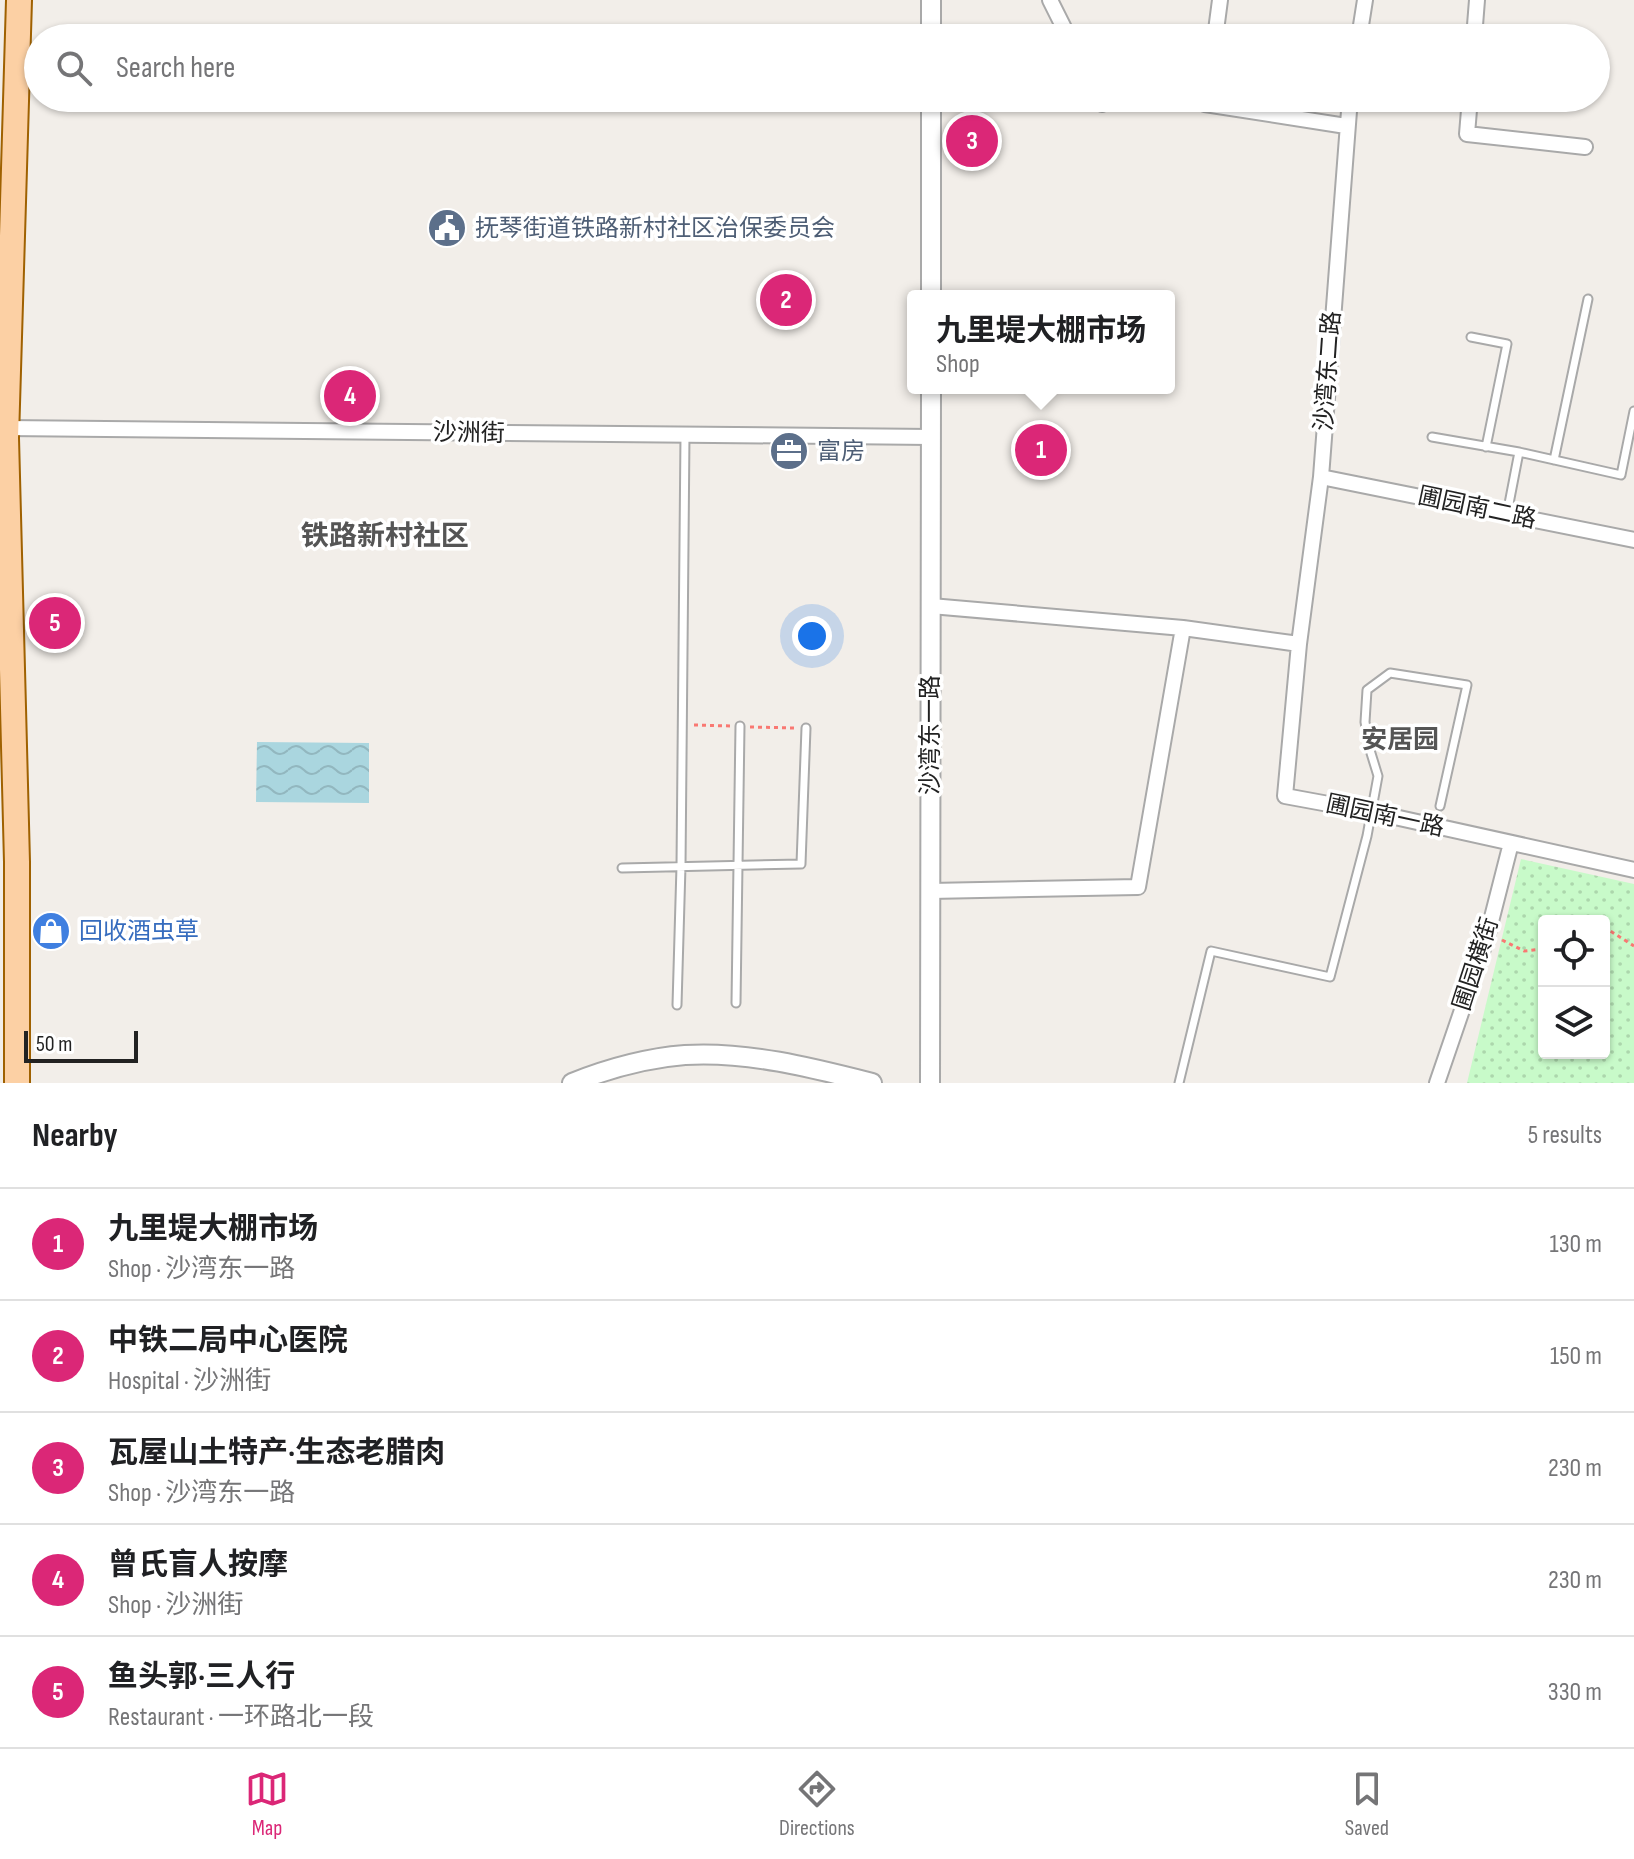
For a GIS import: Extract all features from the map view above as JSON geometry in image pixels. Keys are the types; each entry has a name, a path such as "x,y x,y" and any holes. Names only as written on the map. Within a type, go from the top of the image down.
{"main road":[{"path":"4,0 2,259 7,342"},
{"path":"17,1083 17,862 6,428 19,0"}],"street":[{"path":"931,0 931,24"},
{"path":"1050,0 1062,24"},
{"path":"1217,24 1220,0"},
{"path":"1361,24 1365,0"},
{"path":"1475,24 1477,0"},
{"path":"931,112 931,290"},
{"path":"1256,112 1346,126"},
{"name":"沙湾东二路","path":"1299,644 1321,477 1348,112"},
{"path":"1469,112 1467,134 1585,147"},
{"name":"沙湾东一路","path":"930,1083 931,394"},
{"name":"沙洲街","path":"6,428 931,437"},
{"name":"圃园南二路","path":"1321,477 1634,540"},
{"path":"931,606 1183,628 1299,644"},
{"path":"930,891 1138,887 1183,628"},
{"name":"圃园南一路","path":"1299,644 1285,796 1634,870"},
{"name":"圃园横街","path":"1437,1083 1487,937 1511,843"},
{"path":"572,1083 626,1064 686,1055 756,1060 814,1069 872,1083"}],"lane":[{"path":"1554,460 1588,299"},
{"path":"1471,337 1507,344 1486,447"},
{"path":"1432,437 1519,452 1621,475 1634,411"},
{"path":"677,1005 685,435"},
{"path":"1507,514 1519,452"},
{"path":"1179,1083 1211,951 1330,977 1372,812 1378,776 1365,722 1367,690 1390,673 1467,685 1440,806"},
{"path":"736,1003 740,726"},
{"path":"622,868 801,864 806,728"}],"path":[{"path":"1610,931 1634,946"},
{"path":"1503,941 1524,951 1538,950"}],"green space":[{"path":"1521,859 1634,884 1634,1083 1467,1083"}],"water":[{"path":"257,742 369,743 369,803 256,802"}],"place":[{"name":"瓦屋山土特产·生态老腊肉","path":"972,141"},
{"name":"抚琴街道铁路新村社区治保委员会","path":"447,228"},
{"name":"中铁二局中心医院","path":"786,300"},
{"name":"曾氏盲人按摩","path":"350,396"},
{"name":"九里堤大棚市场","path":"1041,450"},
{"name":"富房","path":"789,451"},
{"name":"鱼头郭·三人行","path":"55,623"},
{"name":"回收酒虫草","path":"51,931"}],"district":[{"name":"铁路新村社区","path":"385,536"},
{"name":"安居园","path":"1400,740"}]}
